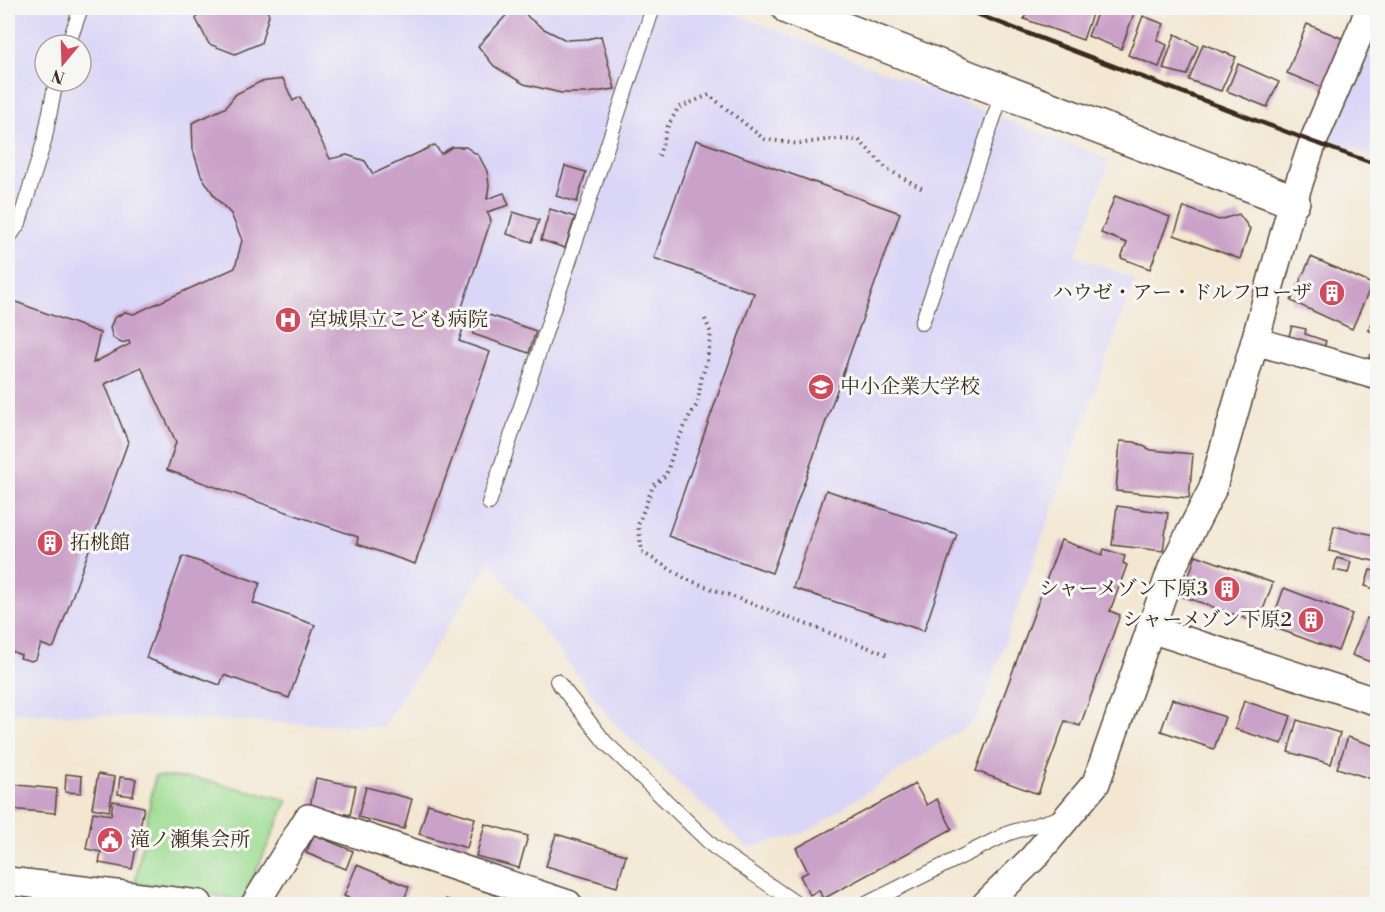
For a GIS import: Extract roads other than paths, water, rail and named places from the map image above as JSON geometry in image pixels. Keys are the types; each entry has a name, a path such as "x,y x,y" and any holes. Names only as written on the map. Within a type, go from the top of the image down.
{"street":[{"path":"789,8 1293,201"},
{"path":"986,904 1033,858 1096,783 1172,568 1212,490 1293,201 1313,142 1369,8"},
{"path":"1255,340 1377,376"},
{"path":"1150,629 1377,702"},
{"path":"255,904 308,818 568,904"},
{"path":"8,881 199,904"}],"lane":[{"path":"72,33 81,8"},
{"path":"489,503 654,8"},
{"path":"922,324 1003,91"},
{"path":"8,239 19,223 44,142 54,93"},
{"path":"557,681 605,742 714,847 797,904"},
{"path":"866,904 1009,833 1070,814"}],"railway":[{"path":"961,8 1378,165"}],"place":[{"name":"ハウゼ・アー・ドルフローザ","path":"1332,293"},
{"name":"宮城県立こども病院","path":"288,320"},
{"name":"中小企業大学校","path":"821,387"},
{"name":"拓桃館","path":"50,543"},
{"name":"シャーメゾン下原3","path":"1227,589"},
{"name":"シャーメゾン下原2","path":"1311,620"},
{"name":"滝ノ瀬集会所","path":"110,840"}]}
